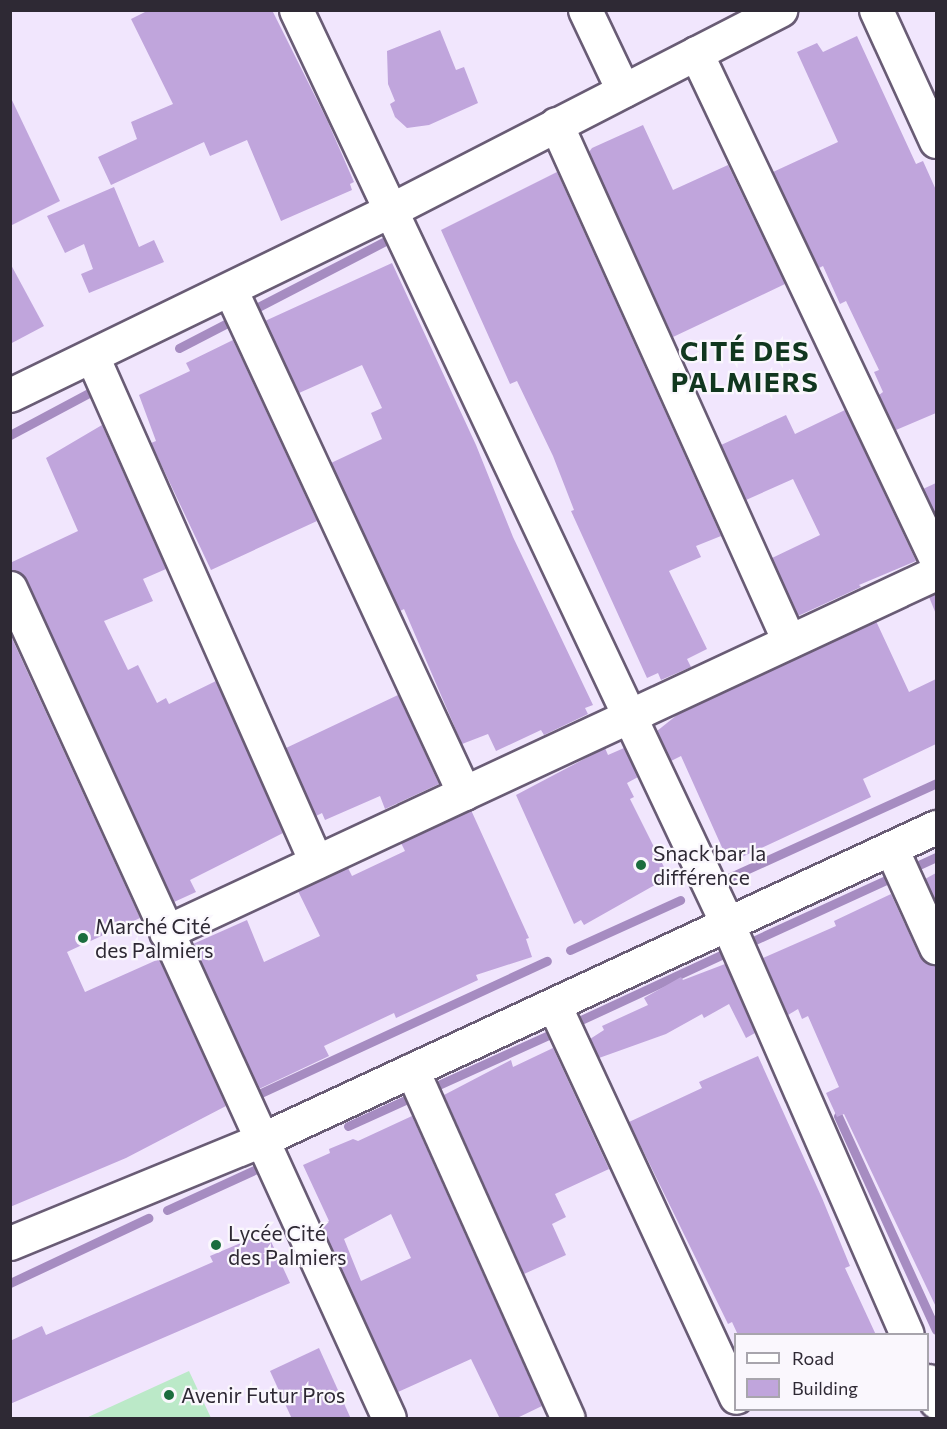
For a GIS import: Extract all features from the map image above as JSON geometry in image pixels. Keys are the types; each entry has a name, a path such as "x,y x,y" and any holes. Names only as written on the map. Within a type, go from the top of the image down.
{"street":[{"path":"296,10 728,925 906,1333"},
{"path":"585,10 623,90"},
{"path":"10,395 389,211 780,10"},
{"path":"876,10 936,141"},
{"path":"696,53 936,559"},
{"path":"556,124 789,641"},
{"path":"230,289 464,793"},
{"path":"92,356 316,862"},
{"path":"166,932 936,573"},
{"path":"10,588 389,1419"},
{"path":"10,1242 261,1140 936,827"},
{"path":"891,848 936,947"},
{"path":"554,1005 734,1395"},
{"path":"412,1070 568,1419"},
{"path":"929,1385 936,1401"}],"green space":[{"name":"Avenir Futur Pros","path":"189,1371 211,1418 86,1418"}],"building":[{"path":"149,10 272,10 327,120 354,182 350,184 352,190 281,221 247,140 210,156 204,142 111,185 98,157 137,139 131,122 173,104 131,19"},
{"path":"440,30 456,70 464,67 478,103 429,125 407,128 395,117 390,104 395,101 388,84 387,51"},
{"path":"857,36 916,164 923,161 936,190 936,413 896,430 879,395 883,392 874,372 879,370 846,301 840,304 823,266 819,268 773,172 838,142 797,52 817,43 823,52"},
{"path":"10,96 60,201 10,226"},
{"path":"643,125 673,190 728,165 785,284 673,337 589,152 592,148"},
{"path":"557,172 721,536 696,546 701,557 669,571 707,649 687,659 691,667 661,680 658,673 647,678 571,511 574,510 553,456 517,381 510,384 441,230"},
{"path":"114,187 139,247 154,240 164,262 89,293 81,274 93,269 84,244 65,253 47,216"},
{"path":"10,263 44,326 10,344"},
{"path":"392,263 476,445 513,537 593,705 585,708 588,714 544,735 541,730 496,751 488,734 462,744 404,609 400,611 331,463 382,439 371,413 382,408 362,365 299,393 265,321"},
{"path":"233,340 317,521 211,570 151,443 156,441 139,395 190,371 186,363"},
{"path":"845,410 916,561 859,585 861,587 798,616 772,558 820,535 793,479 746,500 721,445 786,415 795,434"},
{"path":"102,425 166,569 143,579 153,601 104,621 128,670 138,665 157,703 166,698 169,704 216,681 283,833 190,880 196,892 174,902 27,580 10,569 10,563 78,531 46,458"},
{"path":"936,483 936,516 923,489"},
{"path":"936,593 936,614 929,597"},
{"path":"876,621 909,692 936,679 936,744 863,779 871,797 729,863 681,756 671,761 657,731 677,715"},
{"name":"Marché Cité des Palmiers","path":"10,634 140,918 67,952 85,992 159,959 226,1106 126,1158 10,1207"},
{"path":"398,695 439,784 385,809 380,796 325,820 322,813 316,816 286,748"},
{"path":"605,748 608,755 624,748 638,777 627,783 634,797 630,799 669,877 584,925 581,920 574,924 516,795"},
{"path":"471,810 529,938 526,939 532,957 476,975 478,980 396,1018 394,1013 324,1046 329,1056 259,1089 193,944 247,920 264,962 320,936 298,891 348,868 352,876 405,851 401,843"},
{"path":"936,873 936,903 925,879"},
{"path":"891,894 919,955 926,963 936,965 936,1307 844,1114 837,1117 826,1093 839,1087 808,1016 802,1019 798,1009 788,1015 763,958 836,926 834,921"},
{"path":"725,964 755,1033 746,1038 729,1004 704,1018 702,1014 666,1034 599,1058 590,1039 604,1030 602,1026 648,1005 644,998 681,977 683,980"},
{"path":"553,1048 609,1169 555,1194 566,1217 552,1224 566,1255 524,1274 444,1095 511,1060 513,1067"},
{"path":"758,1056 822,1198 850,1266 845,1268 875,1333 737,1333 732,1322 728,1324 629,1122 702,1088 699,1082"},
{"path":"412,1116 542,1406 515,1419 500,1419 471,1359 398,1392 321,1225 329,1221 303,1165 330,1153 329,1149 353,1139 358,1141","holes":["391,1214 411,1258 361,1281 344,1239"]},
{"path":"255,1237 258,1241 269,1237 290,1283 10,1404 10,1341 42,1326 46,1335 213,1262 210,1256"},
{"path":"319,1348 351,1419 292,1419 270,1371"}],"waterway":[{"path":"179,348 393,237"},
{"path":"10,435 100,387"},
{"path":"728,878 936,783"},
{"path":"755,940 936,857"},
{"path":"570,950 680,900"},
{"path":"568,1026 721,955"},
{"path":"250,1098 547,961"},
{"path":"348,1126 557,1031"},
{"path":"838,1116 936,1330"},
{"path":"167,1210 263,1166"},
{"path":"10,1283 148,1218"}],"place":[{"name":"Snack bar la différence","path":"641,865"},
{"name":"Marché Cité des Palmiers","path":"83,938"},
{"name":"Lycée Cité des Palmiers","path":"216,1245"},
{"name":"Avenir Futur Pros","path":"169,1395"}],"district":[{"name":"CITÉ DES PALMIERS","path":"745,366"}]}
